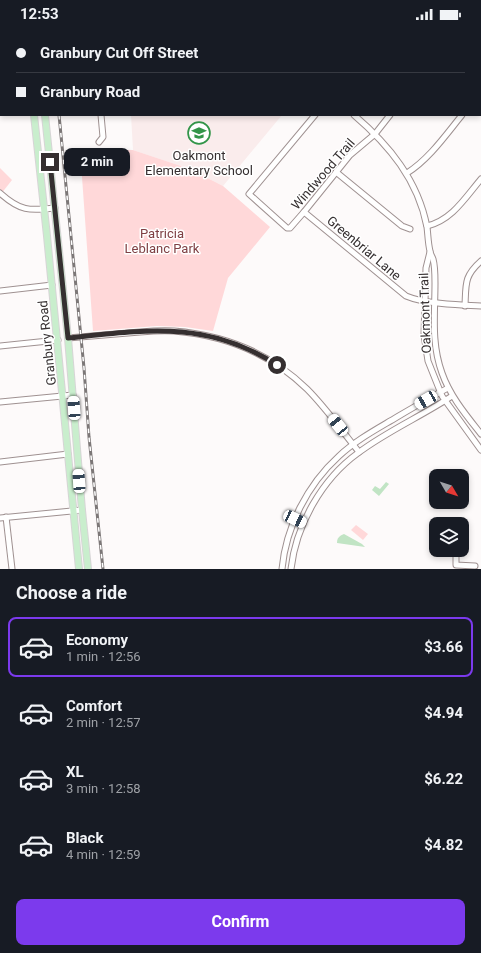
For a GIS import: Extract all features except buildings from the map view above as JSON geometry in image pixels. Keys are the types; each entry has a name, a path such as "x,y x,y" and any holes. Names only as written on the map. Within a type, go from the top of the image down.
{"main road":[{"name":"Granbury Road","path":"34,116 56,319 79,569"},
{"name":"Granbury Road","path":"45,116 68,338 88,569"},
{"path":"56,319 63,336 68,338 63,343 59,356"}],"street":[{"path":"99,142 103,137 101,116"},
{"name":"Windwood Trail","path":"313,116 249,194 287,228 290,228 336,172 355,151 375,134 389,116"},
{"name":"Oakmont Trail","path":"355,116 390,150 407,173 419,199 427,226 430,252 433,259 435,302 434,334 436,351 442,374 452,396 481,434"},
{"path":"407,173 417,167 427,157 461,116"},
{"path":"336,172 402,226 410,229"},
{"path":"427,226 441,221 453,213 481,179"},
{"path":"0,193 14,204 22,208 32,210 55,208"},
{"name":"Greenbriar Lane","path":"304,212 399,291 412,299 465,306 481,306"},
{"name":"Oakmont Trail","path":"430,252 426,268 424,301 424,335 430,367 445,401 481,450"},
{"path":"465,306 468,277 473,268 481,261"},
{"path":"0,291 52,285"},
{"path":"68,338 110,333 173,331 218,338 233,343 261,354 285,370 315,398 359,452"},
{"path":"0,346 58,340"},
{"path":"282,569 286,547 295,519 320,476 353,444 448,388"},
{"path":"0,402 73,395"},
{"path":"291,569 293,556 303,523 313,504 330,480 359,452 452,396"},
{"path":"0,462 68,454"},
{"path":"0,518 82,510"},
{"path":"6,517 12,569"},
{"path":"295,519 303,523"},
{"path":"293,526 300,531"},
{"path":"456,557 456,565 475,566"}],"shaded area":[{"name":"Oakmont Elementary School","path":"131,116 281,116 223,186 190,169 133,150"},
{"path":"386,482 389,484 379,496 372,490 375,486 380,489"},
{"path":"344,534 365,547 337,543 339,537"}],"green space":[{"name":"Patricia Leblanc Park","path":"80,149 133,150 190,169 223,186 270,227 228,278 213,331 185,327 157,326 93,331"},
{"path":"0,168 12,180 1,194 0,193"},
{"path":"356,525 368,534 363,540 351,530"}],"railway":[{"path":"59,116 84,368 89,437 103,569"}],"place":[{"name":"Oakmont Elementary School","path":"199,133"}],"route":[{"path":"50,162 68,338 110,333 155,331 173,331 198,334 233,343 261,354 277,365"}]}
